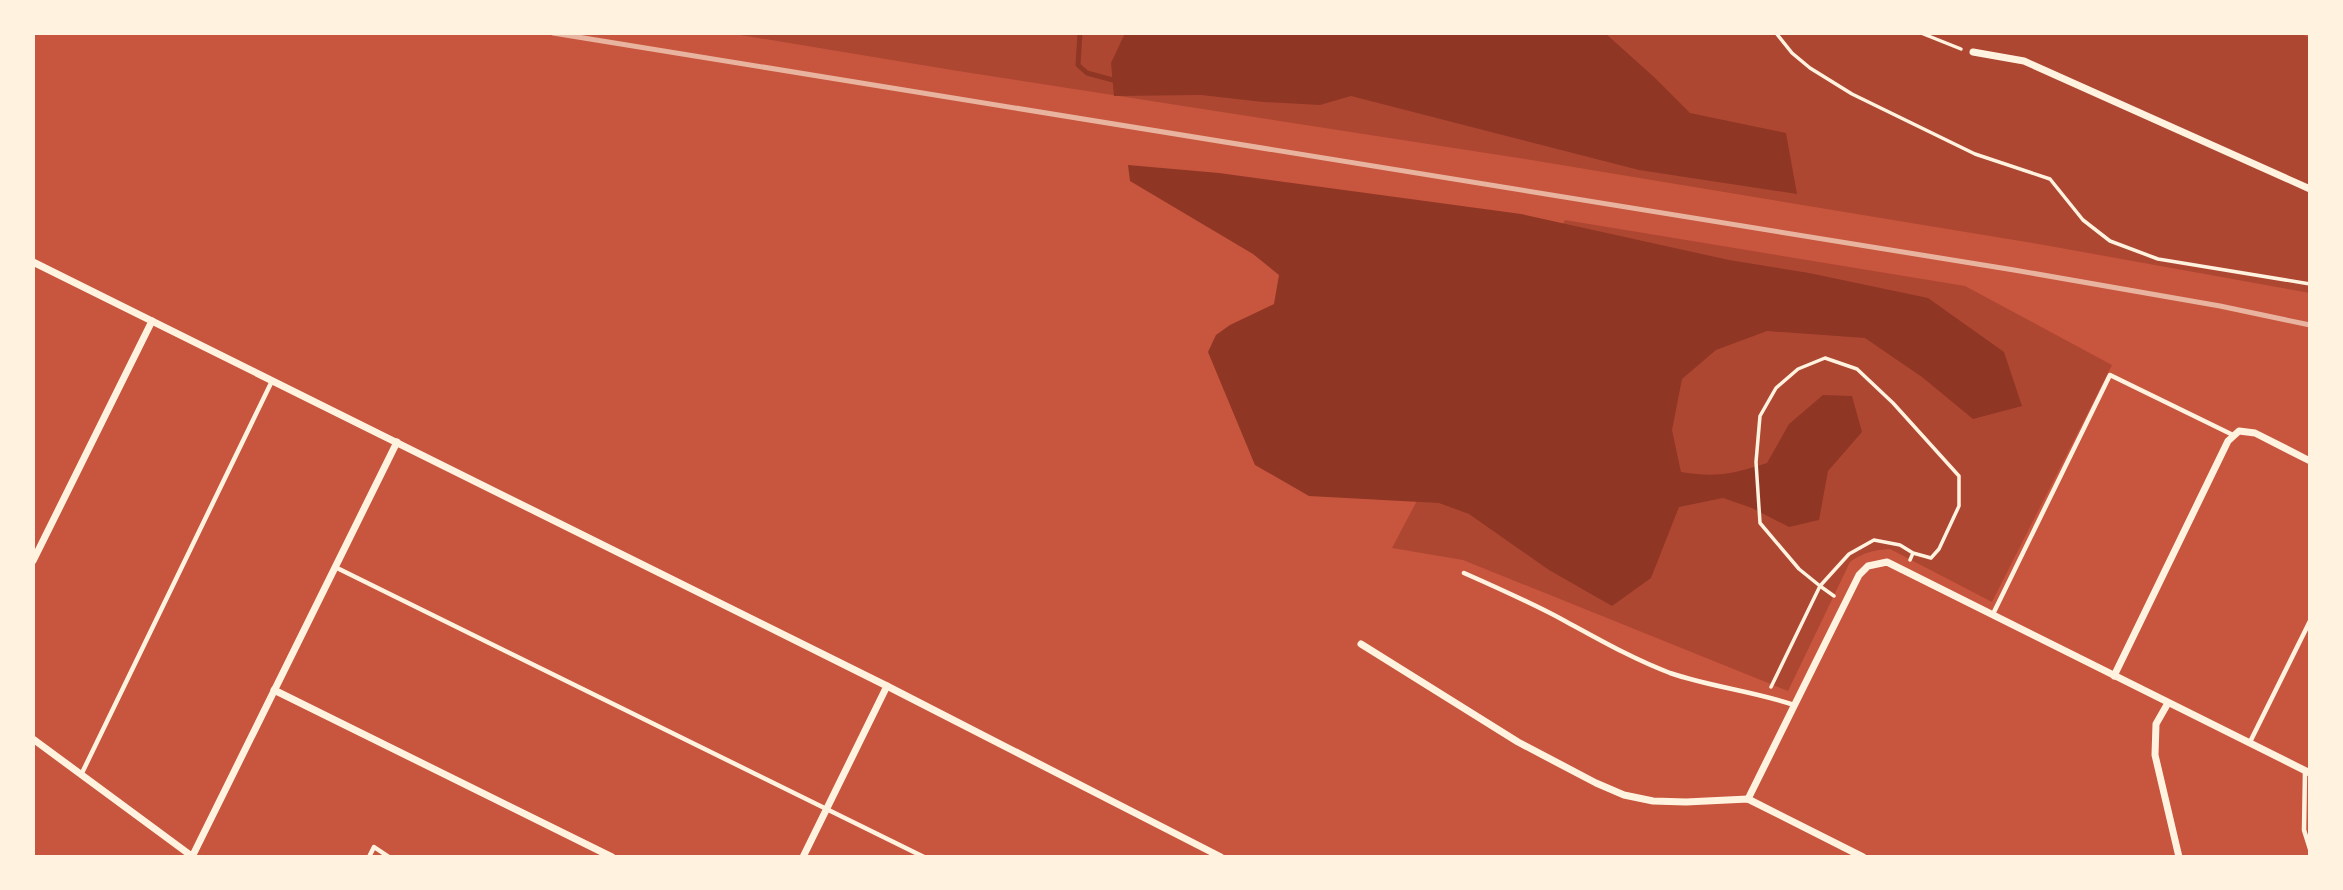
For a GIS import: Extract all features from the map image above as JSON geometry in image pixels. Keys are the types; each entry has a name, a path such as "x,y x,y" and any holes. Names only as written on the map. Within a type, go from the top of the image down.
{"street":[{"path":"1973,52 2024,61 2310,189"},
{"path":"33,262 887,686 1221,857"},
{"path":"33,561 152,321"},
{"path":"2114,676 2228,440 2236,433 2255,433 2310,461"},
{"path":"33,739 192,857 397,442"},
{"path":"1748,800 1859,575 1868,566 1887,562 2307,772"},
{"path":"1361,644 1518,742 1624,795 1675,802 1748,800 1850,854 1863,857"},
{"path":"803,857 887,686"},
{"path":"274,690 612,857"},
{"path":"2168,703 2156,724 2155,755 2179,857"}],"lane":[{"path":"1993,615 2110,375 2236,433"},
{"path":"81,775 273,381"},
{"path":"335,567 924,857"},
{"path":"1464,573 1523,599 1614,650 1669,672 1709,685 1767,696 1795,705"},
{"path":"2249,743 2310,621"},
{"path":"2307,772 2304,830 2310,849"},
{"path":"369,857 374,847 389,857"}],"path":[{"path":"1776,33 1792,53 1810,68 1852,94 1975,154 2050,178 2083,220 2110,241 2158,260 2310,284"},
{"path":"1921,33 1950,46 1973,52"},
{"path":"1767,696 1820,586 1849,554 1874,540 1900,545 1913,553 1931,558 1959,506 1959,476 1893,403 1857,369 1825,358 1798,369 1776,388 1760,416 1756,462 1760,523 1799,569 1820,586 1844,604"},
{"path":"1905,572 1913,553"}],"shaded area":[{"path":"728,33 2299,33 2310,38 2310,293 2044,245 1525,159"},
{"path":"1125,33 1605,33 1690,113 1786,133 1797,194 1639,170 1351,96 1320,105 1201,95 1114,96 1111,63"},
{"path":"1128,165 1219,173 1521,214 1729,260 1809,273 1928,298 2004,352 2022,406 1973,419 1922,377 1865,338 1767,331 1716,350 1682,379 1672,430 1681,472 1724,474 1767,463 1789,424 1823,395 1852,396 1862,432 1828,471 1819,520 1789,527 1752,508 1723,498 1679,507 1651,578 1612,606 1549,570 1469,514 1439,503 1309,496 1255,465 1208,352 1216,335 1230,325 1274,304 1279,275 1253,254 1130,181"},
{"path":"1565,220 1965,286 2112,365 1992,602 1890,549 1865,554 1850,562 1788,691 1463,560 1392,548"}],"waterway":[{"path":"1080,33 1078,65 1087,73 1113,80"}],"railway":[{"path":"553,33 2014,270 2220,306 2310,325"}]}
